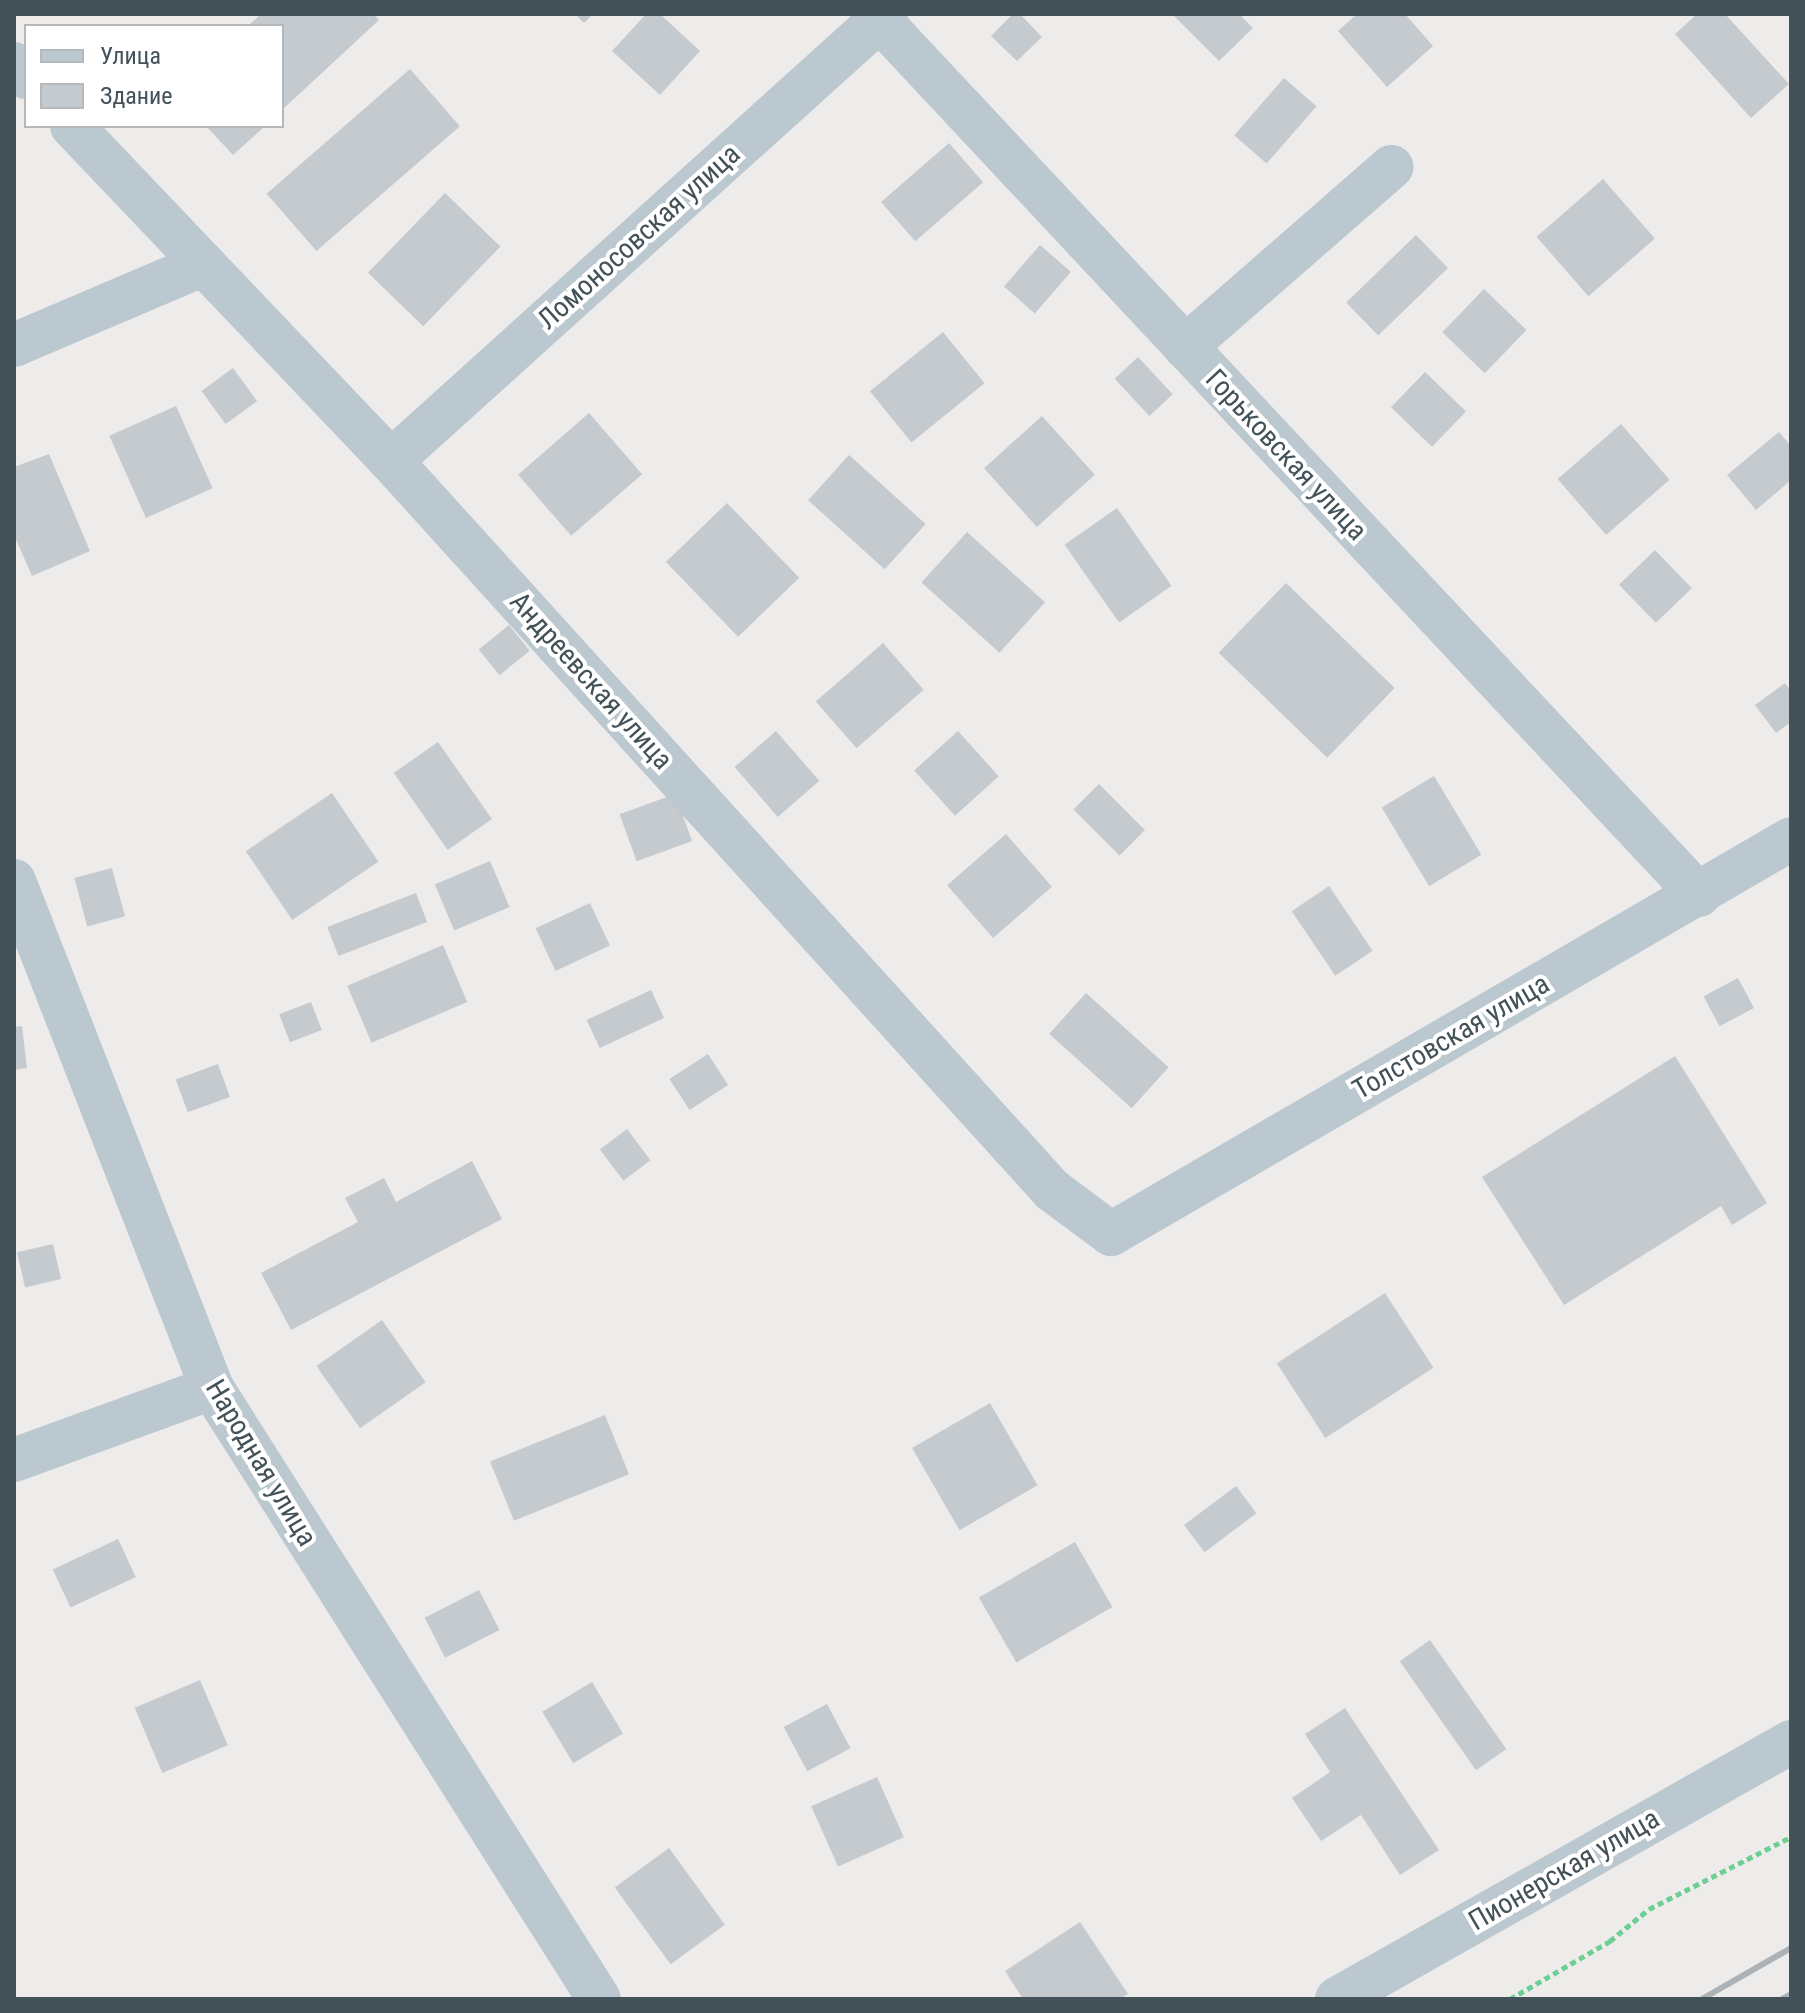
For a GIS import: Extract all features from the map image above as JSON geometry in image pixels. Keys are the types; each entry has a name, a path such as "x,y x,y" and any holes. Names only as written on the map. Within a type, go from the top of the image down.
{"street":[{"name":"Горьковская улица","path":"880,16 1185,347 1699,895"},
{"name":"Ломоносовская улица","path":"391,461 880,16"},
{"name":"Андреевская улица","path":"74,128 391,461 1052,1190 1111,1234"},
{"path":"1185,347 1391,167"},
{"path":"14,345 202,265"},
{"name":"Толстовская улица","path":"1111,1234 1791,839"},
{"name":"Народная улица","path":"14,881 212,1388 599,1999"},
{"path":"14,1460 212,1388"},
{"name":"Пионерская улица","path":"1337,1999 1791,1742"}],"path":[{"path":"1510,1999 1610,1941 1649,1909 1791,1837"}],"building":[{"path":"261,14 374,14 379,20 284,108 284,24 250,24"},
{"path":"575,14 593,14 584,23"},
{"path":"646,14 660,14 700,51 660,95 612,51"},
{"path":"1013,14 1020,14 1042,37 1017,61 991,36"},
{"path":"1172,14 1239,14 1253,28 1219,61"},
{"path":"1357,14 1405,14 1433,46 1387,87 1338,31"},
{"path":"1697,14 1725,14 1789,84 1751,118 1675,34"},
{"path":"410,69 460,126 316,251 267,194"},
{"path":"1284,78 1316,106 1267,164 1234,135"},
{"path":"208,128 263,128 233,155"},
{"path":"949,143 983,182 915,241 881,202"},
{"path":"1603,179 1655,239 1588,296 1537,237"},
{"path":"445,193 500,246 423,326 368,273"},
{"path":"1416,235 1448,268 1378,335 1346,302"},
{"path":"1040,245 1071,272 1035,313 1004,287"},
{"path":"1484,289 1526,330 1485,373 1442,332"},
{"path":"943,332 985,383 911,442 870,391"},
{"path":"1138,357 1173,394 1149,416 1115,379"},
{"path":"233,368 257,401 226,424 201,391"},
{"path":"1425,372 1466,412 1432,447 1391,407"},
{"path":"176,406 213,488 146,518 109,436"},
{"path":"589,413 642,474 571,536 518,475"},
{"path":"1042,416 1095,475 1037,527 984,468"},
{"path":"1621,424 1670,480 1606,535 1558,479"},
{"path":"1779,432 1791,446 1791,480 1756,510 1727,475"},
{"path":"49,454 90,551 32,576 14,535 14,467"},
{"path":"849,455 926,524 885,569 808,500"},
{"path":"727,503 799,578 738,637 666,562"},
{"path":"1117,508 1171,586 1119,623 1065,545"},
{"path":"967,532 1045,602 1000,653 921,583"},
{"path":"1655,550 1692,588 1656,623 1619,585"},
{"path":"1286,583 1395,688 1327,758 1219,653"},
{"path":"509,625 530,651 499,675 479,650"},
{"path":"883,643 924,690 857,748 816,701"},
{"path":"1785,683 1791,691 1791,722 1776,733 1755,705"},
{"path":"776,731 819,781 778,817 734,767"},
{"path":"958,731 999,776 955,816 914,770"},
{"path":"438,742 492,819 448,850 394,773"},
{"path":"1434,776 1481,855 1429,886 1382,807"},
{"path":"1099,784 1145,830 1120,855 1074,809"},
{"path":"332,793 378,862 292,920 246,851"},
{"path":"675,794 692,841 637,861 620,814"},
{"path":"1006,834 1052,887 993,938 947,885"},
{"path":"490,861 510,907 454,930 435,884"},
{"path":"112,868 125,916 87,926 74,878"},
{"path":"1329,886 1373,951 1335,976 1292,911"},
{"path":"416,893 427,922 338,956 327,927"},
{"path":"590,903 610,946 555,971 536,928"},
{"path":"443,945 467,1002 371,1043 347,986"},
{"path":"1738,978 1754,1008 1720,1026 1704,996"},
{"path":"651,990 664,1018 600,1048 587,1020"},
{"path":"1086,993 1168,1067 1132,1108 1049,1034"},
{"path":"311,1002 322,1030 290,1042 279,1014"},
{"path":"22,1026 27,1068 14,1070 14,1027"},
{"path":"708,1054 728,1085 690,1110 669,1079"},
{"path":"1675,1056 1767,1203 1732,1225 1721,1206 1564,1305 1482,1177"},
{"path":"218,1064 230,1097 188,1112 176,1079"},
{"path":"627,1129 650,1160 623,1181 600,1149"},
{"path":"472,1161 502,1219 291,1330 261,1273 358,1222 345,1198 384,1178 396,1202"},
{"path":"53,1244 61,1279 25,1287 17,1252"},
{"path":"1385,1293 1433,1368 1325,1438 1277,1363"},
{"path":"382,1320 426,1382 360,1428 316,1366"},
{"path":"990,1403 1038,1485 960,1530 912,1448"},
{"path":"605,1415 629,1474 514,1521 490,1461"},
{"path":"1236,1486 1256,1513 1205,1552 1184,1525"},
{"path":"118,1539 136,1577 70,1607 53,1569"},
{"path":"1075,1542 1112,1607 1016,1662 979,1598"},
{"path":"479,1590 499,1630 445,1658 425,1618"},
{"path":"1430,1640 1506,1749 1476,1770 1400,1661"},
{"path":"200,1680 228,1745 162,1773 135,1708"},
{"path":"592,1682 623,1733 573,1763 542,1712"},
{"path":"827,1704 850,1748 807,1771 784,1727"},
{"path":"1345,1708 1439,1850 1400,1875 1361,1815 1321,1841 1292,1798 1330,1772 1305,1734"},
{"path":"877,1777 904,1837 838,1867 811,1806"},
{"path":"669,1848 725,1925 671,1964 615,1887"},
{"path":"1080,1922 1128,1994 1120,1999 1023,1999 1005,1971"}],"railway":[{"path":"1702,1999 1791,1948"},
{"path":"1782,1999 1791,1994"}]}
